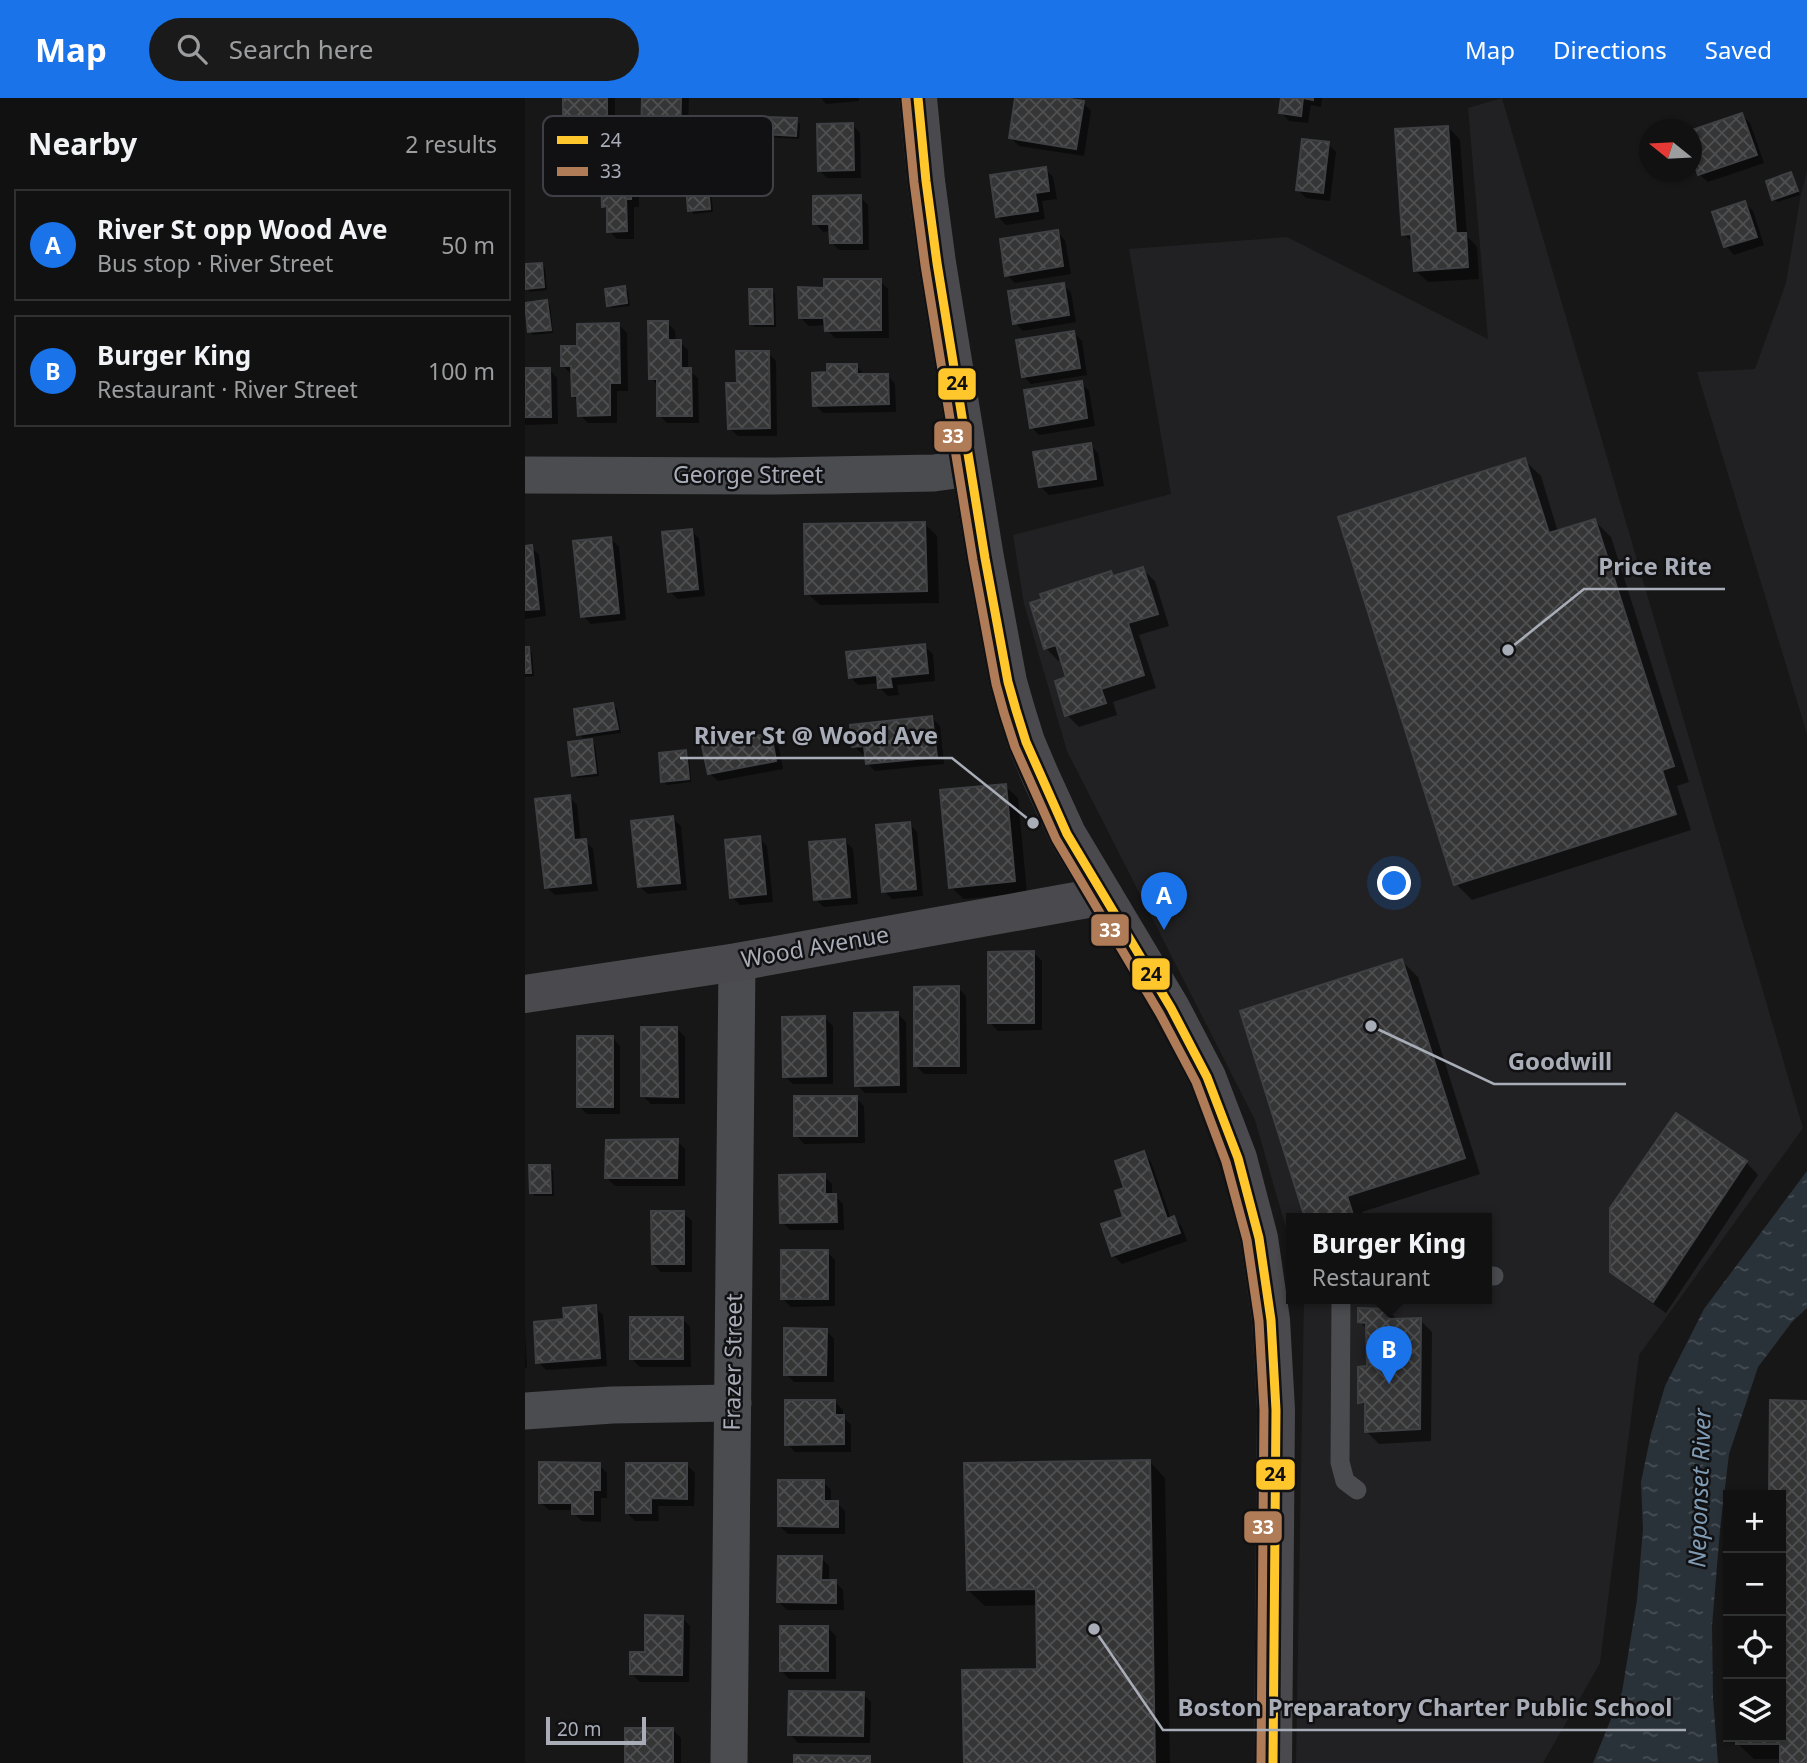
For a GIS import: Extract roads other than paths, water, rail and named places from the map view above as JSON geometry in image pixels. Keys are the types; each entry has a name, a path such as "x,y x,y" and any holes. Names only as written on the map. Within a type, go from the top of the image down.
{"main road":[{"path":"918,98 930,217 970,468 1000,641 1016,710 1026,742 1067,834 1171,1008 1207,1077 1238,1158 1259,1238 1271,1320 1276,1410 1273,1763"},
{"name":"Wood Avenue","path":"525,994 737,962 1104,896"}],"street":[{"name":"George Street","path":"525,475 775,476 934,472 970,468"},
{"name":"Frazer Street","path":"729,1763 737,962"},
{"path":"525,1411 612,1405 733,1402"}],"lane":[{"path":"1341,1304 1340,1462 1345,1482 1357,1490"}],"water":[{"name":"Neponset River","path":"1807,1171 1807,1308 1792,1322 1758,1367 1729,1454 1723,1490 1712,1626 1713,1698 1718,1763 1593,1763 1622,1692 1637,1600 1643,1529 1641,1482 1651,1434 1665,1386 1704,1309"}],"place":[{"name":"Price Rite","path":"1508,650"},
{"name":"River St @ Wood Ave","path":"1033,823"},
{"name":"River St opp Wood Ave","path":"1164,930"},
{"name":"Goodwill","path":"1371,1026"},
{"name":"Burger King","path":"1389,1384"},
{"name":"Boston Preparatory Charter Public School","path":"1094,1629"}]}
